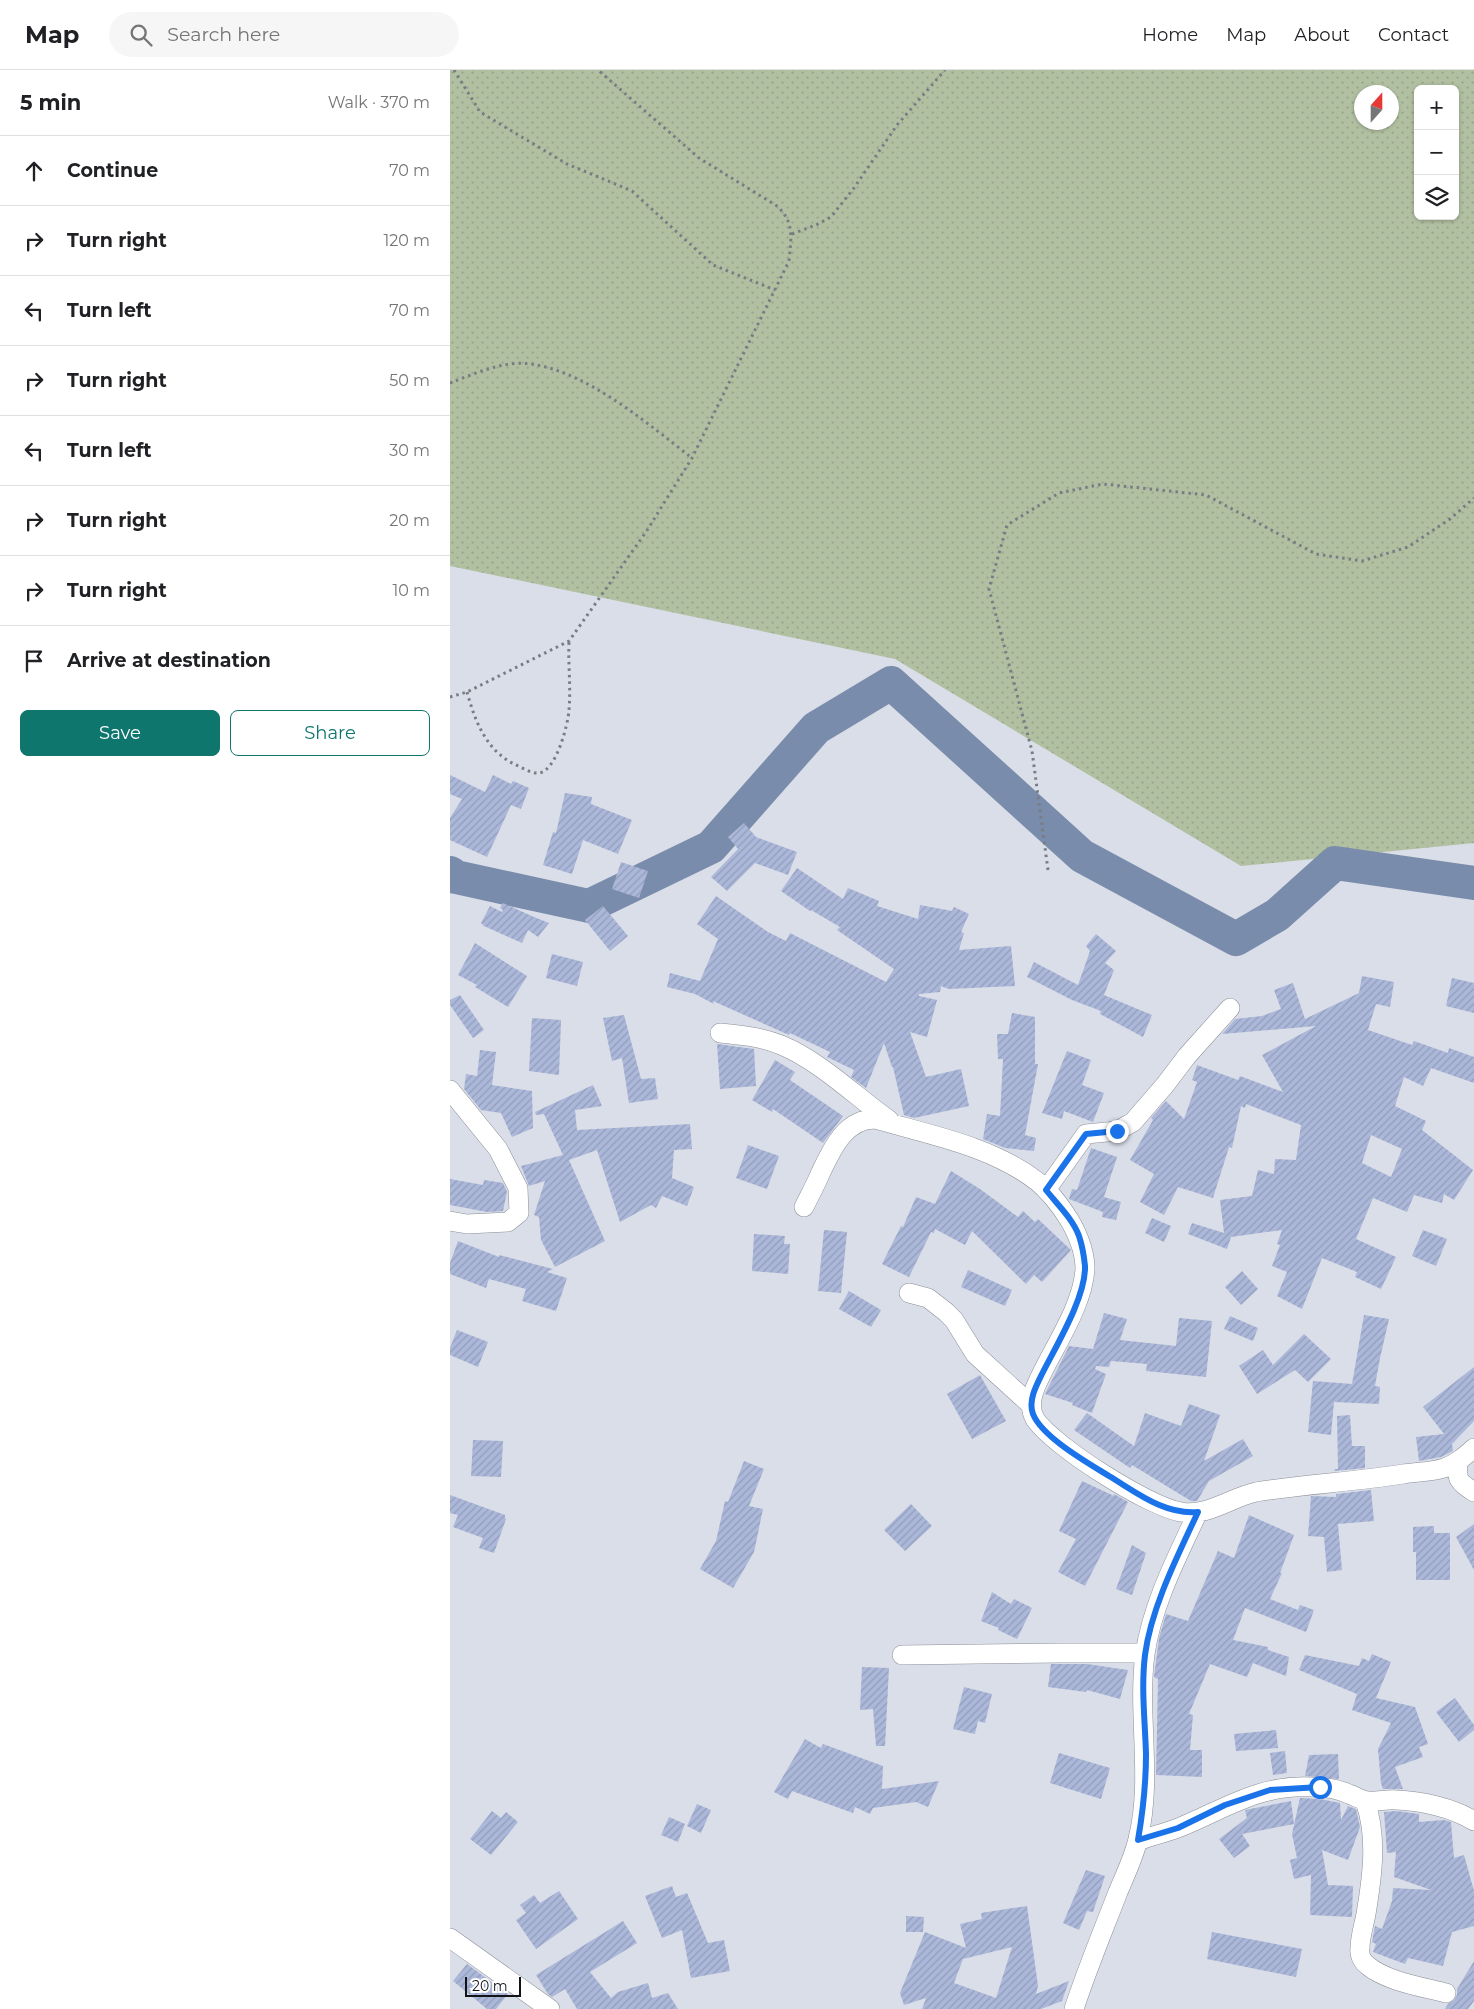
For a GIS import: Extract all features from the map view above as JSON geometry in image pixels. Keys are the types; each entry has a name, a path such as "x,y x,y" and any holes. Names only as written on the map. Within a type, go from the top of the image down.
{"street":[{"path":"1046,1190 1086,1134 1117,1131 1129,1125 1141,1115 1187,1056 1230,1008"},
{"path":"720,1033 754,1037 781,1045 797,1053 896,1125"},
{"path":"450,1090 498,1149 518,1188 519,1213 508,1222 467,1224 450,1222"},
{"path":"804,1207 826,1158 838,1140 846,1131 859,1122 868,1119 875,1119 958,1143 989,1155 1030,1176 1046,1190 1066,1215 1078,1235 1085,1267 1076,1303 1035,1387 1032,1405 1036,1419 1077,1456 1148,1500 1180,1512 1198,1512 1252,1493 1289,1486 1357,1481 1443,1468 1458,1462 1474,1448"},
{"path":"909,1293 928,1298 941,1307 954,1320 975,1354 1032,1405"},
{"path":"1458,1462 1456,1474 1460,1482 1474,1492"},
{"path":"1074,2009 1138,1840 1144,1807 1145,1784 1143,1688 1145,1653 1160,1598 1198,1512"},
{"path":"902,1655 1061,1652 1145,1653"},
{"path":"1138,1840 1178,1828 1225,1805 1270,1790 1320,1787 1348,1793 1365,1801 1398,1800 1419,1803 1457,1813 1474,1822"},
{"path":"1365,1801 1370,1819 1373,1848 1368,1900 1360,1947 1361,1957 1367,1965 1383,1974 1446,1993"},
{"path":"450,1938 550,2009"}],"path":[{"path":"454,70 480,112 567,164 632,191 713,265 775,290"},
{"path":"450,697 467,692 569,641 646,532 692,458 789,262 792,234 787,216 777,206 699,158 598,70"},
{"path":"792,234 831,217 854,188 897,126 945,70"},
{"path":"450,383 492,367 530,363 559,371 607,394 692,458"},
{"path":"1048,870 1032,751 990,589 1007,525 1059,493 1103,484 1206,495 1316,554 1362,561 1408,548 1450,519 1474,498"},
{"path":"467,692 474,719 482,734 498,753 505,759 531,772 537,774 544,771 553,761 564,737 569,711 569,641"}],"green space":[{"path":"450,70 1474,70 1474,843 1241,866 895,659 450,566"}],"building":[{"path":"450,775 485,792 493,775 511,784 513,781 529,788 521,809 511,805 487,857 450,840 450,818 462,799 450,794"},
{"path":"565,793 592,797 591,804 632,820 618,854 583,840 572,874 543,865 553,832 556,833"},
{"path":"744,823 756,837 797,852 788,875 755,863 727,891 711,877 738,849 728,837"},
{"path":"621,862 648,871 639,898 612,889"},
{"path":"797,868 843,899 848,888 879,901 877,906 918,919 920,905 952,911 954,907 969,914 961,932 964,933 959,950 1011,946 1015,986 949,989 941,986 940,992 919,994 919,996 937,1000 927,1037 910,1032 926,1077 961,1069 969,1106 914,1118 904,1115 893,1067 884,1043 866,1088 851,1077 854,1070 827,1057 830,1052 713,1001 714,1004 695,994 667,987 670,973 700,981 718,939 697,924 716,896 768,932 786,941 790,933 886,982 894,969 837,930 840,927 810,911 781,891"},
{"path":"503,903 549,923 538,937 528,930 522,943 484,926 481,923 490,906 502,912 503,910 500,908"},
{"path":"603,906 628,936 610,951 585,920"},
{"path":"1096,934 1116,951 1105,963 1114,970 1104,995 1152,1015 1143,1037 1100,1014 1101,1011 1072,1000 1027,977 1034,962 1078,985 1090,951 1086,946"},
{"path":"475,943 527,976 508,1007 475,987 477,985 458,975"},
{"path":"552,954 583,962 577,986 546,978"},
{"path":"1362,976 1394,982 1390,1007 1376,1004 1368,1030 1412,1045 1414,1041 1448,1053 1449,1048 1474,1057 1474,1083 1431,1068 1423,1086 1404,1077 1395,1106 1426,1121 1422,1130 1473,1170 1454,1200 1444,1194 1442,1203 1414,1195 1407,1212 1373,1198 1356,1239 1396,1257 1381,1289 1355,1277 1357,1272 1322,1258 1302,1309 1277,1296 1287,1272 1272,1266 1280,1245 1277,1244 1282,1230 1231,1237 1227,1249 1188,1234 1192,1223 1224,1233 1220,1200 1252,1196 1258,1170 1274,1174 1275,1159 1296,1160 1301,1125 1246,1104 1245,1108 1241,1106 1232,1148 1229,1147 1213,1198 1178,1187 1164,1215 1140,1202 1154,1174 1130,1160 1153,1120 1151,1118 1166,1101 1184,1119 1197,1082 1192,1080 1197,1065 1238,1080 1240,1076 1283,1092 1262,1055 1316,1026 1222,1034 1235,1019 1262,1016 1281,1009 1274,990 1293,983 1305,1019 1359,993","holes":["1371,1135 1402,1149 1391,1177 1362,1163"]},
{"path":"1452,978 1474,983 1474,1013 1446,1006"},
{"path":"460,995 484,1030 473,1038 450,1005 450,1000"},
{"path":"1012,1013 1035,1017 1035,1064 1038,1064 1025,1135 1036,1138 1034,1151 1005,1148 983,1139 987,1114 1000,1116 1003,1059 998,1059 997,1034 1008,1034"},
{"path":"624,1015 641,1079 655,1078 658,1099 629,1103 622,1058 612,1061 603,1018"},
{"path":"532,1018 561,1020 559,1075 529,1071"},
{"path":"717,1044 754,1049 756,1086 720,1089"},
{"path":"480,1050 496,1052 492,1085 532,1091 533,1128 512,1137 501,1113 481,1110 464,1089 466,1074 477,1076"},
{"path":"1067,1051 1091,1060 1082,1085 1104,1093 1093,1122 1064,1111 1062,1119 1042,1113"},
{"path":"775,1060 795,1072 790,1080 843,1116 823,1143 773,1109 772,1112 752,1100"},
{"path":"593,1085 602,1106 575,1110 577,1130 690,1124 692,1149 674,1150 672,1178 694,1187 687,1206 662,1196 656,1208 651,1205 620,1222 597,1150 569,1160 605,1241 555,1267 541,1240 539,1217 534,1215 545,1181 529,1186 521,1166 563,1155 544,1114 536,1115 535,1112"},
{"path":"748,1145 779,1156 767,1189 736,1178"},
{"path":"1091,1148 1117,1157 1104,1197 1121,1202 1116,1220 1102,1217 1103,1212 1069,1199 1072,1189 1077,1190"},
{"path":"951,1171 980,1189 1018,1217 1023,1211 1035,1222 1038,1219 1071,1250 1042,1282 1034,1275 1026,1284 972,1231 965,1245 935,1229 934,1233 931,1232 909,1277 882,1264 901,1226 903,1227 916,1197 935,1204"},
{"path":"450,1179 483,1185 484,1180 503,1183 507,1192 503,1211 487,1212 450,1205"},
{"path":"1152,1218 1171,1226 1164,1242 1145,1233"},
{"path":"824,1230 847,1232 841,1293 818,1291"},
{"path":"1423,1230 1447,1239 1436,1266 1412,1256"},
{"path":"754,1234 785,1236 784,1244 790,1244 788,1274 752,1271"},
{"path":"458,1241 499,1257 499,1255 553,1269 547,1272 567,1278 556,1311 522,1301 526,1289 489,1279 486,1288 450,1274 450,1263"},
{"path":"968,1270 1012,1290 1005,1306 961,1287"},
{"path":"1242,1271 1258,1289 1241,1305 1225,1287"},
{"path":"849,1291 881,1310 871,1327 839,1309"},
{"path":"1104,1313 1127,1319 1120,1340 1176,1346 1179,1318 1212,1321 1206,1377 1146,1371 1147,1364 1111,1361 1109,1367 1096,1366 1095,1369 1106,1374 1092,1413 1072,1405 1073,1403 1045,1394 1069,1346 1093,1349"},
{"path":"1364,1315 1389,1319 1375,1386 1380,1387 1379,1404 1334,1402 1331,1435 1308,1432 1313,1381 1352,1384"},
{"path":"1230,1316 1258,1328 1253,1341 1224,1329"},
{"path":"457,1330 488,1342 478,1367 450,1355 450,1348"},
{"path":"1304,1334 1331,1359 1308,1382 1295,1370 1257,1394 1239,1366 1263,1350 1273,1365"},
{"path":"1474,1367 1474,1421 1452,1444 1453,1451 1441,1457 1419,1461 1416,1437 1444,1434 1423,1407"},
{"path":"980,1375 1006,1421 972,1439 947,1394"},
{"path":"1189,1404 1220,1415 1204,1461 1243,1439 1253,1456 1209,1481 1197,1501 1191,1501 1132,1465 1130,1468 1074,1430 1087,1413 1134,1446 1145,1413 1181,1426"},
{"path":"1350,1415 1352,1446 1365,1446 1365,1468 1335,1471 1334,1469 1338,1469 1337,1416"},
{"path":"473,1440 503,1441 501,1477 471,1476"},
{"path":"744,1461 764,1469 749,1506 763,1509 754,1552 733,1588 700,1569 716,1541 725,1501 728,1502"},
{"path":"1082,1481 1128,1502 1085,1586 1058,1572 1076,1539 1059,1531"},
{"path":"1371,1490 1374,1521 1338,1524 1342,1570 1327,1572 1324,1537 1308,1536 1311,1496 1336,1497 1336,1494"},
{"path":"450,1495 505,1515 506,1519 494,1553 479,1548 483,1538 453,1527 458,1515 450,1513"},
{"path":"911,1504 932,1526 905,1551 884,1530"},
{"path":"1249,1515 1294,1535 1280,1573 1282,1573 1270,1599 1298,1610 1300,1605 1314,1610 1306,1632 1245,1608 1233,1640 1268,1647 1268,1650 1289,1657 1286,1676 1253,1663 1247,1677 1210,1664 1189,1714 1193,1715 1190,1750 1202,1750 1202,1777 1156,1775 1158,1679 1154,1677 1159,1638 1166,1614 1188,1621 1218,1551 1234,1558"},
{"path":"1474,1524 1474,1570 1456,1537"},
{"path":"1434,1526 1434,1533 1450,1533 1450,1580 1416,1580 1416,1552 1413,1552 1413,1527"},
{"path":"1132,1545 1146,1553 1132,1595 1116,1589"},
{"path":"992,1592 1011,1604 1014,1599 1032,1608 1017,1639 998,1630 999,1628 981,1621"},
{"path":"1372,1654 1391,1662 1376,1698 1415,1707 1428,1744 1419,1747 1423,1757 1395,1767 1403,1789 1383,1789 1381,1783 1378,1749 1391,1723 1352,1710 1357,1694 1299,1670 1305,1655 1359,1666 1362,1658 1369,1661"},
{"path":"1051,1664 1087,1664 1128,1670 1120,1699 1087,1690 1086,1692 1048,1687"},
{"path":"862,1667 889,1668 885,1746 876,1746 873,1709 860,1710"},
{"path":"964,1687 992,1694 985,1723 978,1721 975,1734 953,1729"},
{"path":"1455,1698 1474,1725 1474,1730 1459,1742 1436,1712"},
{"path":"1276,1730 1278,1748 1236,1751 1234,1734"},
{"path":"805,1739 821,1748 823,1744 883,1766 882,1789 939,1781 928,1807 916,1802 873,1808 870,1814 855,1807 853,1813 792,1791 788,1799 774,1792"},
{"path":"1285,1751 1287,1773 1273,1775 1270,1753"},
{"path":"1059,1753 1110,1768 1101,1799 1050,1783"},
{"path":"1338,1754 1339,1779 1305,1776 1309,1755"},
{"path":"1300,1798 1340,1803 1341,1820 1348,1806 1356,1809 1360,1827 1348,1860 1322,1850 1328,1885 1353,1886 1352,1917 1310,1915 1311,1875 1294,1879 1290,1860 1297,1858 1292,1834"},
{"path":"1291,1801 1294,1824 1242,1834 1250,1846 1234,1858 1219,1839 1247,1818 1245,1810"},
{"path":"697,1804 711,1810 701,1833 687,1826"},
{"path":"492,1811 501,1818 506,1812 518,1822 491,1855 470,1839"},
{"path":"1396,1811 1419,1814 1419,1822 1444,1820 1451,1822 1454,1858 1464,1855 1474,1891 1474,1926 1452,1932 1443,1966 1408,1958 1405,1964 1373,1952 1376,1944 1372,1942 1375,1926 1382,1929 1392,1901 1393,1888 1431,1890 1394,1877 1396,1852 1387,1853 1384,1812"},
{"path":"669,1817 685,1824 678,1842 661,1835"},
{"path":"1086,1870 1105,1876 1093,1912 1087,1911 1079,1930 1063,1923"},
{"path":"672,1886 676,1897 687,1893 708,1943 724,1940 730,1971 691,1978 682,1930 662,1938 645,1896"},
{"path":"559,1891 578,1919 536,1949 516,1920 526,1913 520,1905 534,1895 540,1903"},
{"path":"1027,1906 1038,1986 1036,1994 1069,1981 1062,2001 1041,2009 922,2009 926,1998 904,2005 900,1993 925,1932 966,1948 960,1924 982,1919 981,1913","holes":["1012,1947 996,1998 954,1983 963,1959"]},
{"path":"906,1916 924,1917 923,1932 906,1932"},
{"path":"623,1921 637,1943 590,1972 611,1998 618,1992 648,1983 652,1998 668,1993 678,2009 577,2009 565,1989 552,1997 548,1994 536,1975"},
{"path":"1212,1932 1302,1949 1296,1977 1207,1959"},
{"path":"1474,1961 1474,2001 1468,2009 1445,2009 1454,2000 1457,1995 1457,1989"},
{"path":"467,1964 508,1994 496,2009 487,2009 453,1981"}],"waterway":[{"path":"450,873 456,877 589,906 711,847 816,728 891,683 1082,856 1236,939 1277,915 1335,863 1474,883"}],"route":[{"path":"1117,1131 1086,1134 1046,1190 1066,1215 1078,1235 1085,1267 1076,1303 1035,1387 1032,1412 1048,1433 1077,1456 1148,1500 1180,1512 1198,1512 1160,1598 1145,1653 1143,1688 1146,1753 1145,1784 1144,1807 1138,1840 1178,1828 1247,1796 1292,1787 1320,1787"}]}
